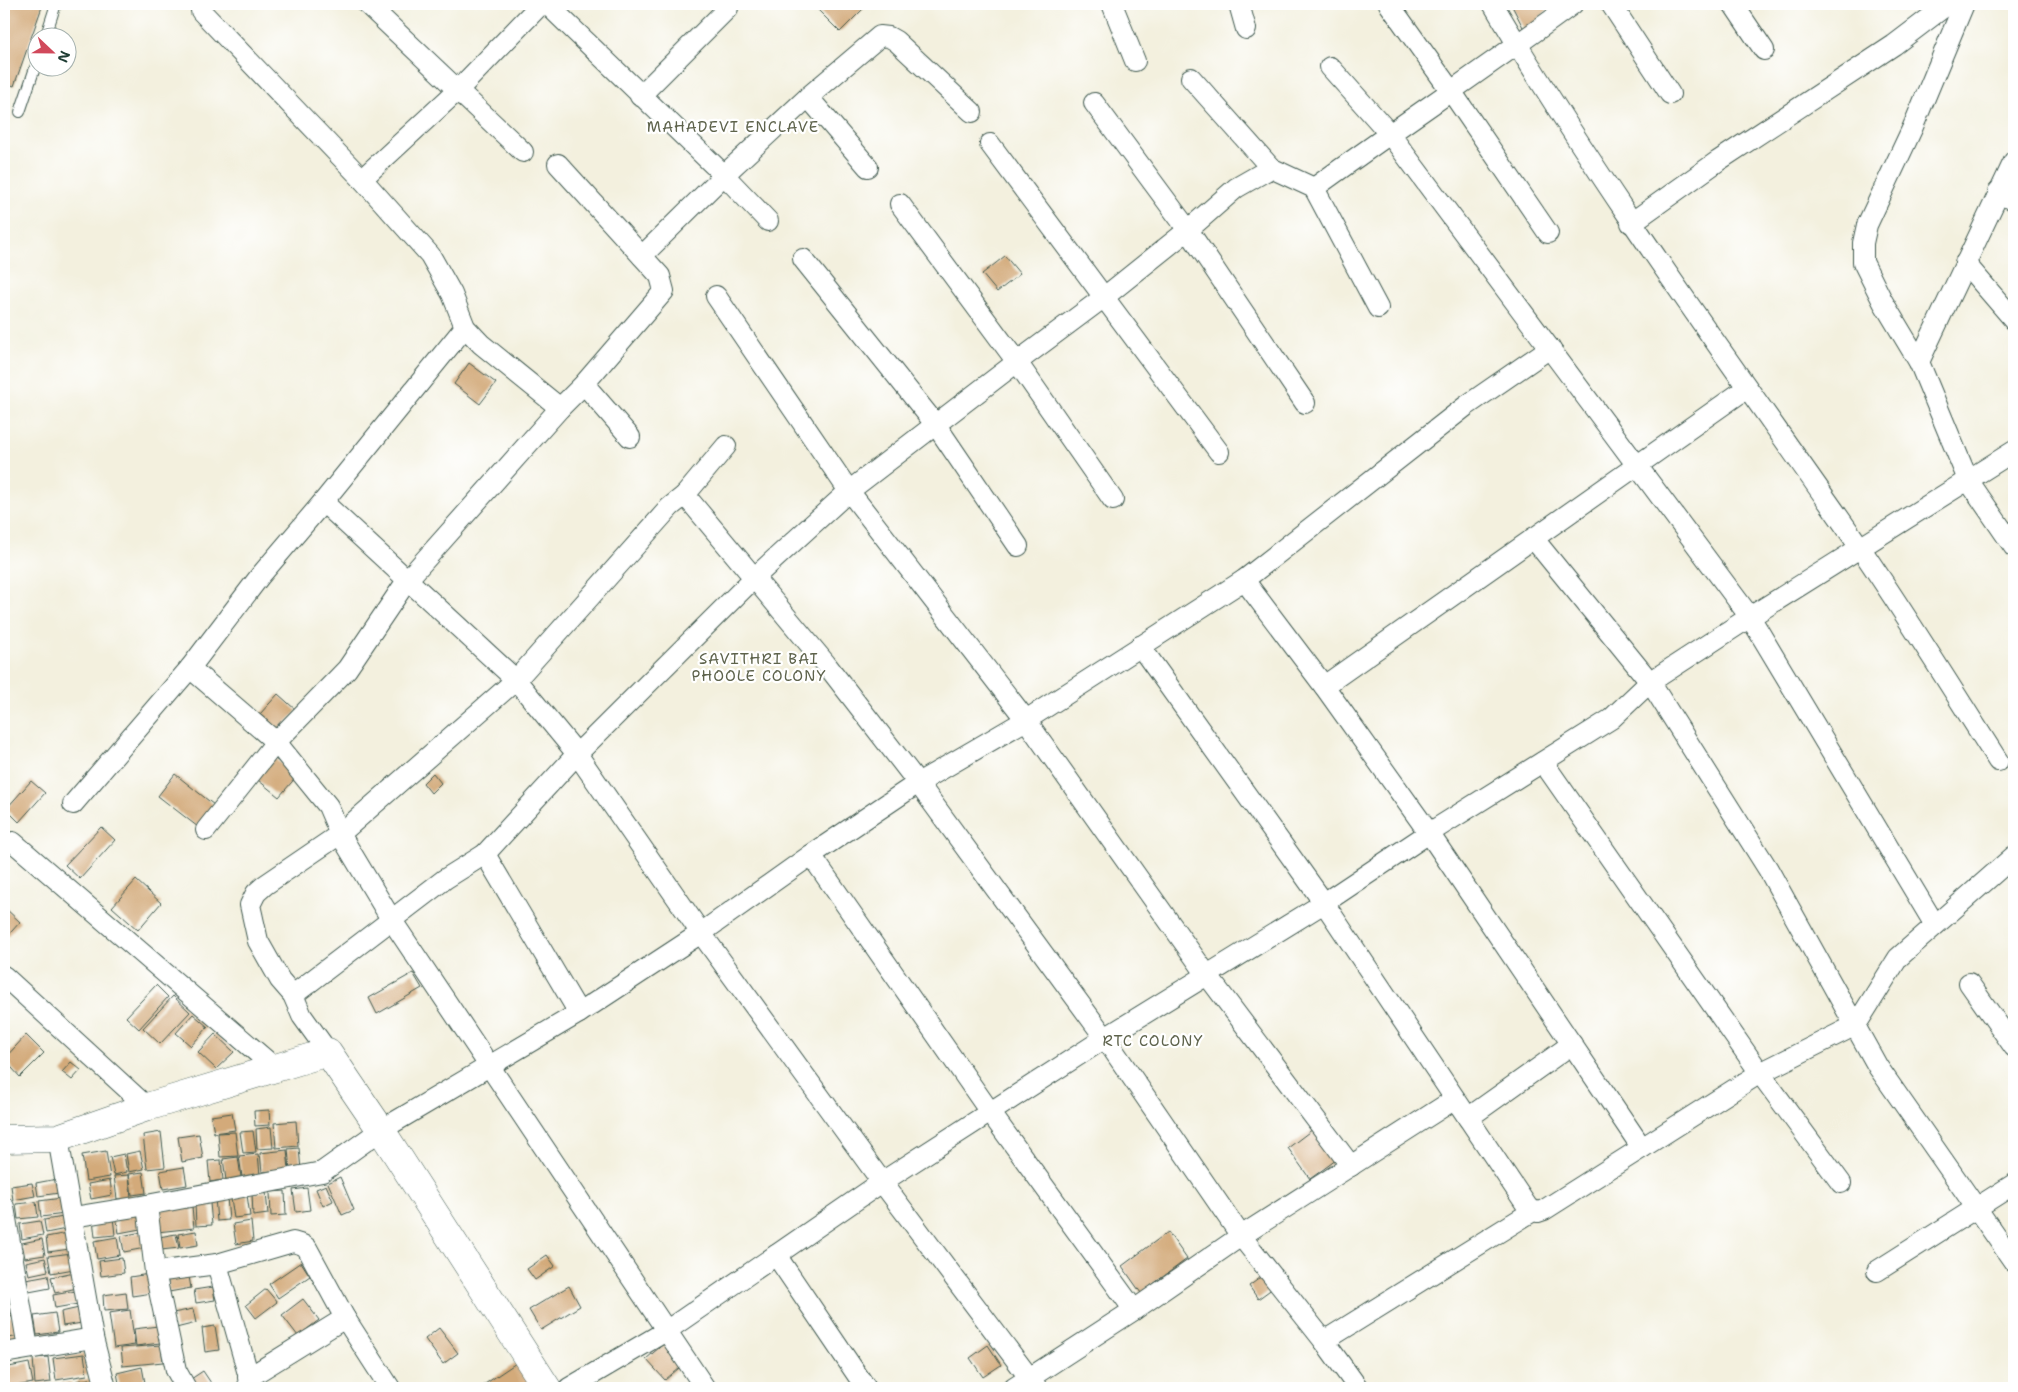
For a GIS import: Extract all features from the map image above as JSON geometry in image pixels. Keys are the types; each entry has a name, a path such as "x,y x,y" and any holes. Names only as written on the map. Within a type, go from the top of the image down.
{"street":[{"path":"366,4 523,152"},
{"path":"362,180 458,90 541,4"},
{"path":"547,4 640,96 724,175 768,221"},
{"path":"1113,4 1135,61"},
{"path":"1239,4 1246,30"},
{"path":"1388,4 1452,91 1548,232"},
{"path":"1493,4 1517,45 1631,223 1860,548 1998,761"},
{"path":"1314,188 1573,4"},
{"path":"1611,4 1670,94"},
{"path":"1732,4 1764,50"},
{"path":"1631,223 1718,161 1894,45 1948,4"},
{"path":"1964,4 1912,129 1867,225 1863,243 1863,262 1883,302 1919,362 1968,480 2014,547"},
{"path":"640,96 728,8"},
{"path":"201,11 362,180 430,255 452,294 465,327 481,344 560,408"},
{"path":"642,256 724,175 808,97 880,36 889,37 896,41 972,112"},
{"path":"1330,67 1389,133 1750,617 1935,925"},
{"path":"1191,78 1271,168 1314,188 1378,308"},
{"path":"808,97 868,167"},
{"path":"1094,103 1188,230 1305,403"},
{"path":"990,144 1219,452"},
{"path":"1919,362 1965,263 2006,197 2014,160"},
{"path":"206,830 276,742 347,669 408,579 560,408 584,384 664,291 660,276 558,164"},
{"path":"293,995 445,878 485,854 577,754 754,578 849,491 1103,298 1188,230 1236,188 1271,168"},
{"path":"900,204 1017,362 1112,500"},
{"path":"803,259 936,425 1018,546"},
{"path":"1965,263 2014,320"},
{"path":"716,296 849,491 1026,720 1207,976 1351,1166"},
{"path":"73,804 190,668 260,576 323,502 465,327"},
{"path":"73,1217 322,1172 381,1130 489,1064 579,1013 701,933 811,855 918,783 1026,720 1244,580 1466,406 1550,348"},
{"path":"584,384 630,437"},
{"path":"1324,686 1748,388"},
{"path":"547,1388 381,1130 302,1016 293,995 280,980 258,941 250,905 256,893 340,834 516,680 670,507 685,495 726,446"},
{"path":"569,1388 666,1331 882,1182 1105,1038 1324,903 1429,833 1611,719 1650,682 2014,451"},
{"path":"685,495 844,687 918,783 1105,1038 1241,1236 1324,1341 1358,1388"},
{"path":"323,502 516,680 577,754 701,933 1027,1385 1241,1236 1455,1099"},
{"path":"1532,538 1650,682 1768,869 1878,1067 2014,1262"},
{"path":"1244,580 1324,686 1429,833 1642,1148"},
{"path":"1140,646 1324,903 1529,1209 1533,1212"},
{"path":"190,668 276,742 328,806 340,834 391,918 705,1388"},
{"path":"1544,762 1760,1073 1841,1183"},
{"path":"13,842 274,1067"},
{"path":"485,854 579,1013"},
{"path":"811,855 990,1112 1134,1310"},
{"path":"1324,1341 1533,1212 1544,1210 1760,1073 1856,1025 1898,958 2014,856"},
{"path":"4,976 147,1107"},
{"path":"1969,982 2014,1047"},
{"path":"1468,1118 1572,1044"},
{"path":"4,1139 58,1138 147,1107 328,1052"},
{"path":"58,1138 93,1338 106,1388"},
{"path":"1877,1271 2014,1184"},
{"path":"147,1205 155,1272 176,1370 186,1388"},
{"path":"4,1207 10,1284 28,1348"},
{"path":"155,1272 217,1264 293,1242 303,1244 307,1248 345,1318 390,1388"},
{"path":"776,1255 866,1388"},
{"path":"217,1264 250,1383 345,1318"},
{"path":"4,1353 93,1338"}],"lane":[{"path":"48,28 56,4"},
{"path":"20,112 32,78"}],"building":[{"path":"4,4 43,4 35,28 28,28 28,46 14,86 4,82"},
{"path":"818,4 868,4 840,32 815,7"},
{"path":"1511,4 1553,4 1526,33"},
{"path":"1005,256 1020,274 997,292 982,274"},
{"path":"469,363 496,383 480,404 454,384"},
{"path":"278,694 297,711 278,731 260,714"},
{"path":"270,755 297,776 279,797 253,776"},
{"path":"433,773 441,783 431,793 423,783"},
{"path":"175,774 214,805 198,827 158,796"},
{"path":"31,781 45,793 19,822 6,809"},
{"path":"101,827 115,840 80,879 65,865"},
{"path":"136,880 161,903 138,930 112,907"},
{"path":"4,907 20,922 4,940"},
{"path":"413,973 422,988 377,1014 369,998"},
{"path":"156,985 168,997 139,1029 126,1017"},
{"path":"173,996 190,1012 160,1044 143,1028"},
{"path":"193,1014 208,1027 191,1046 176,1033"},
{"path":"215,1034 234,1052 216,1069 198,1052"},
{"path":"26,1035 44,1053 20,1077 4,1059"},
{"path":"71,1062 81,1070 72,1080 62,1072"},
{"path":"269,1110 270,1125 255,1126 254,1111"},
{"path":"232,1113 235,1130 214,1133 211,1116"},
{"path":"296,1121 298,1146 276,1148 274,1123"},
{"path":"1317,1126 1340,1157 1310,1179 1288,1148"},
{"path":"271,1127 273,1148 257,1149 256,1129"},
{"path":"253,1131 256,1152 243,1153 240,1132"},
{"path":"161,1132 165,1167 147,1169 143,1135"},
{"path":"235,1132 238,1156 220,1157 218,1133"},
{"path":"199,1134 203,1158 182,1162 178,1137"},
{"path":"299,1148 301,1170 290,1171 288,1149"},
{"path":"287,1150 289,1169 262,1172 260,1153"},
{"path":"106,1151 110,1177 86,1181 82,1155"},
{"path":"140,1151 144,1169 129,1172 126,1154"},
{"path":"124,1154 127,1172 114,1175 110,1157"},
{"path":"258,1154 260,1175 242,1177 239,1156"},
{"path":"238,1157 241,1177 226,1180 223,1159"},
{"path":"221,1160 223,1180 210,1182 208,1161"},
{"path":"184,1167 187,1185 163,1189 160,1171"},
{"path":"143,1172 146,1193 132,1195 129,1174"},
{"path":"129,1175 131,1198 117,1199 114,1176"},
{"path":"340,1177 354,1210 342,1215 328,1183"},
{"path":"57,1179 59,1193 38,1196 36,1183"},
{"path":"110,1180 112,1195 91,1199 88,1184"},
{"path":"32,1183 35,1196 13,1200 11,1186"},
{"path":"326,1185 333,1201 323,1206 316,1189"},
{"path":"307,1188 310,1210 296,1212 293,1190"},
{"path":"285,1191 286,1215 271,1216 270,1192"},
{"path":"266,1192 268,1214 253,1216 252,1193"},
{"path":"247,1195 250,1216 234,1218 231,1198"},
{"path":"227,1197 229,1220 217,1221 215,1198"},
{"path":"62,1198 65,1214 41,1217 39,1201"},
{"path":"36,1202 38,1217 18,1219 16,1204"},
{"path":"210,1203 212,1225 196,1226 195,1204"},
{"path":"192,1206 194,1228 157,1232 155,1210"},
{"path":"137,1212 140,1229 119,1233 116,1215"},
{"path":"64,1217 66,1229 46,1233 44,1220"},
{"path":"113,1217 115,1235 95,1237 93,1219"},
{"path":"40,1221 43,1235 22,1239 20,1224"},
{"path":"251,1221 253,1241 236,1244 233,1224"},
{"path":"196,1231 198,1245 180,1248 178,1234"},
{"path":"142,1232 145,1248 124,1252 121,1236"},
{"path":"1168,1232 1187,1259 1141,1293 1122,1266"},
{"path":"68,1233 70,1249 48,1252 46,1237"},
{"path":"176,1234 179,1248 161,1250 159,1237"},
{"path":"117,1237 120,1255 97,1259 94,1241"},
{"path":"42,1239 45,1255 25,1258 22,1243"},
{"path":"72,1253 74,1269 51,1273 48,1256"},
{"path":"547,1255 555,1266 535,1280 527,1269"},
{"path":"45,1258 48,1271 29,1275 26,1262"},
{"path":"122,1258 124,1273 101,1276 99,1261"},
{"path":"301,1262 310,1276 278,1298 269,1284"},
{"path":"188,1271 191,1288 169,1292 167,1275"},
{"path":"74,1272 77,1288 55,1293 51,1277"},
{"path":"149,1274 152,1293 132,1296 130,1277"},
{"path":"48,1275 50,1288 29,1292 26,1279"},
{"path":"1264,1275 1273,1288 1258,1299 1249,1286"},
{"path":"569,1286 580,1306 541,1330 529,1310"},
{"path":"213,1287 215,1300 196,1303 194,1290"},
{"path":"266,1289 277,1302 256,1318 246,1305"},
{"path":"11,1290 15,1313 4,1315 4,1291"},
{"path":"76,1291 78,1304 55,1308 53,1295"},
{"path":"126,1292 128,1309 104,1311 103,1295"},
{"path":"303,1299 319,1320 298,1336 282,1315"},
{"path":"79,1308 82,1323 63,1326 61,1312"},
{"path":"193,1309 196,1323 176,1328 173,1313"},
{"path":"130,1310 135,1345 114,1348 109,1313"},
{"path":"55,1313 58,1332 37,1335 34,1316"},
{"path":"15,1316 19,1336 4,1339 4,1318"},
{"path":"158,1326 160,1343 136,1346 134,1329"},
{"path":"215,1326 219,1350 205,1352 202,1328"},
{"path":"439,1328 458,1353 443,1364 425,1339"},
{"path":"667,1341 686,1362 665,1380 646,1359"},
{"path":"161,1345 163,1362 123,1366 121,1348"},
{"path":"988,1345 1001,1365 983,1377 970,1358"},
{"path":"84,1354 87,1375 56,1380 53,1358"},
{"path":"48,1357 51,1382 35,1384 33,1358"},
{"path":"522,1359 535,1388 479,1388"},
{"path":"29,1363 33,1383 4,1388 4,1368"},
{"path":"142,1367 146,1388 120,1388 117,1373"},
{"path":"203,1371 213,1386 210,1388 193,1388 188,1381"},
{"path":"90,1379 91,1388 77,1388 76,1381"},
{"path":"71,1382 72,1388 55,1388 54,1385"}],"district":[{"name":"MAHADEVI ENCLAVE","path":"733,127"},
{"name":"SAVITHRI BAI PHOOLE COLONY","path":"759,668"},
{"name":"RTC COLONY","path":"1153,1041"}]}
